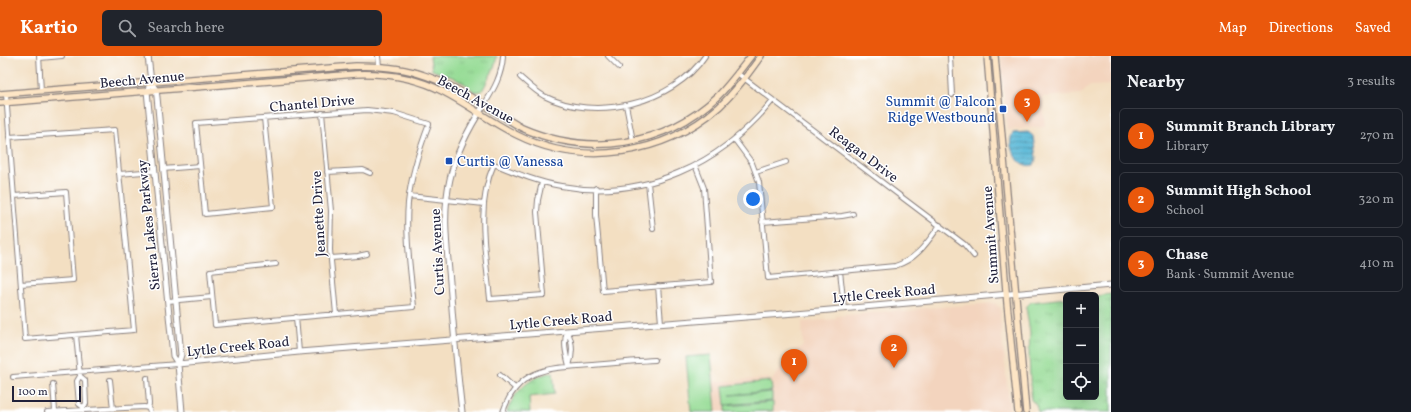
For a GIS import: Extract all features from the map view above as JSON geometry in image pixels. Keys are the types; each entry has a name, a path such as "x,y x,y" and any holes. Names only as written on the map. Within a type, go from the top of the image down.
{"main road":[{"name":"Beech Avenue","path":"3,94 356,66 378,66 415,72 434,79 452,87 522,128 551,139 579,144 599,145 633,141 669,129 685,121 718,96 751,56"},
{"name":"Beech Avenue","path":"0,103 356,74 379,74 417,82 435,88 519,136 550,147 587,153 621,152 651,145 671,138 689,128 719,107 745,79 761,56"},
{"name":"Summit Avenue","path":"987,56 1006,294 1018,412"},
{"name":"Summit Avenue","path":"995,56 1026,412"}],"street":[{"path":"41,91 39,57 62,56"},
{"name":"Sierra Lakes Parkway","path":"148,56 151,82 156,90 181,355 178,364 182,412"},
{"path":"378,56 378,66"},
{"name":"Curtis Avenue","path":"462,412 445,222 446,200 457,154 463,140 498,82 502,69 503,56"},
{"path":"608,56 619,67"},
{"path":"520,77 536,91 561,102 579,106 604,108 626,105 644,100 669,88 690,72 705,56"},
{"path":"950,56 952,94"},
{"name":"Reagan Drive","path":"738,73 940,225 964,244 974,256"},
{"name":"Sierra Lakes Parkway","path":"151,82 147,91 173,356 178,364"},
{"path":"3,94 7,103 9,137 25,339 134,330 115,130 9,137"},
{"path":"542,182 537,209 544,295 490,299 483,225 486,187 494,164 542,182 567,187 617,188 648,183 673,175 708,158 735,140 755,122 773,100"},
{"path":"626,105 633,141"},
{"name":"Chantel Drive","path":"200,166 196,123 322,113 381,111 429,124 416,160 409,196"},
{"name":"Jeanette Drive","path":"322,113 331,211 331,258 336,314"},
{"path":"163,169 200,166 205,214 273,207 264,118"},
{"path":"735,140 746,154 756,172 759,182 768,278 887,268 902,264 921,251 940,225"},
{"path":"756,172 786,162"},
{"path":"596,188 596,215 602,291 711,282 704,188 695,165"},
{"path":"119,174 155,170"},
{"path":"327,172 363,170 370,173"},
{"path":"648,183 652,228"},
{"path":"14,196 66,192 73,280 21,284"},
{"path":"276,264 210,271 215,325 414,306 408,232 409,196 484,204"},
{"path":"762,222 853,214"},
{"path":"331,258 367,254"},
{"path":"840,271 844,308"},
{"name":"Lytle Creek Road","path":"13,377 80,374 299,352 661,324 1111,285"},
{"path":"658,286 661,324"},
{"path":"168,301 212,298"},
{"path":"296,317 299,352"},
{"path":"567,331 572,338 573,355 569,366"},
{"path":"567,331 564,339 569,366"},
{"path":"76,335 80,374 77,381 79,404 83,409"},
{"path":"503,412 508,399 515,388 540,371 569,366 655,360"},
{"path":"80,374 85,380 86,404 83,409"},
{"path":"500,375 515,388"},
{"path":"147,378 149,410"},
{"path":"110,380 113,409"},
{"path":"53,384 58,411"},
{"path":"47,412 144,407 149,410"}],"shaded area":[{"path":"1001,56 1111,56 1111,85 1090,86 1081,94 1043,97 1045,127 1007,130"},
{"path":"995,303 1001,309 1000,319 1010,411 1012,412 691,412 686,357 711,355 714,382 768,378 771,381 798,348 799,349 803,345 802,322 836,319 836,316 901,310 902,312 915,311 915,309"}],"green space":[{"path":"430,56 497,56 494,68 482,91 474,92 467,85 452,77 432,70"},
{"path":"1111,294 1111,412 1038,412 1036,404 1031,400 1029,354 1030,333 1026,307 1031,302 1063,298 1063,400 1099,400 1099,296"},
{"path":"711,355 716,412 691,412 686,357"},
{"path":"553,372 555,394 529,397 530,412 507,412 514,397 524,386 538,377"},
{"path":"771,381 772,391 730,395 772,392 772,401 725,405 723,386"},
{"path":"773,402 773,411 725,412 725,406"}],"water":[{"path":"1028,132 1033,136 1036,158 1034,165 1028,166 1023,164 1014,155 1011,138 1013,133"}],"place":[{"name":"Summit @ Falcon Ridge Westbound","path":"1003,109"},
{"name":"Chase","path":"1027,122"},
{"name":"Curtis @ Vanessa","path":"449,161"},
{"name":"Summit High School","path":"894,368"},
{"name":"Summit Branch Library","path":"794,382"}]}
